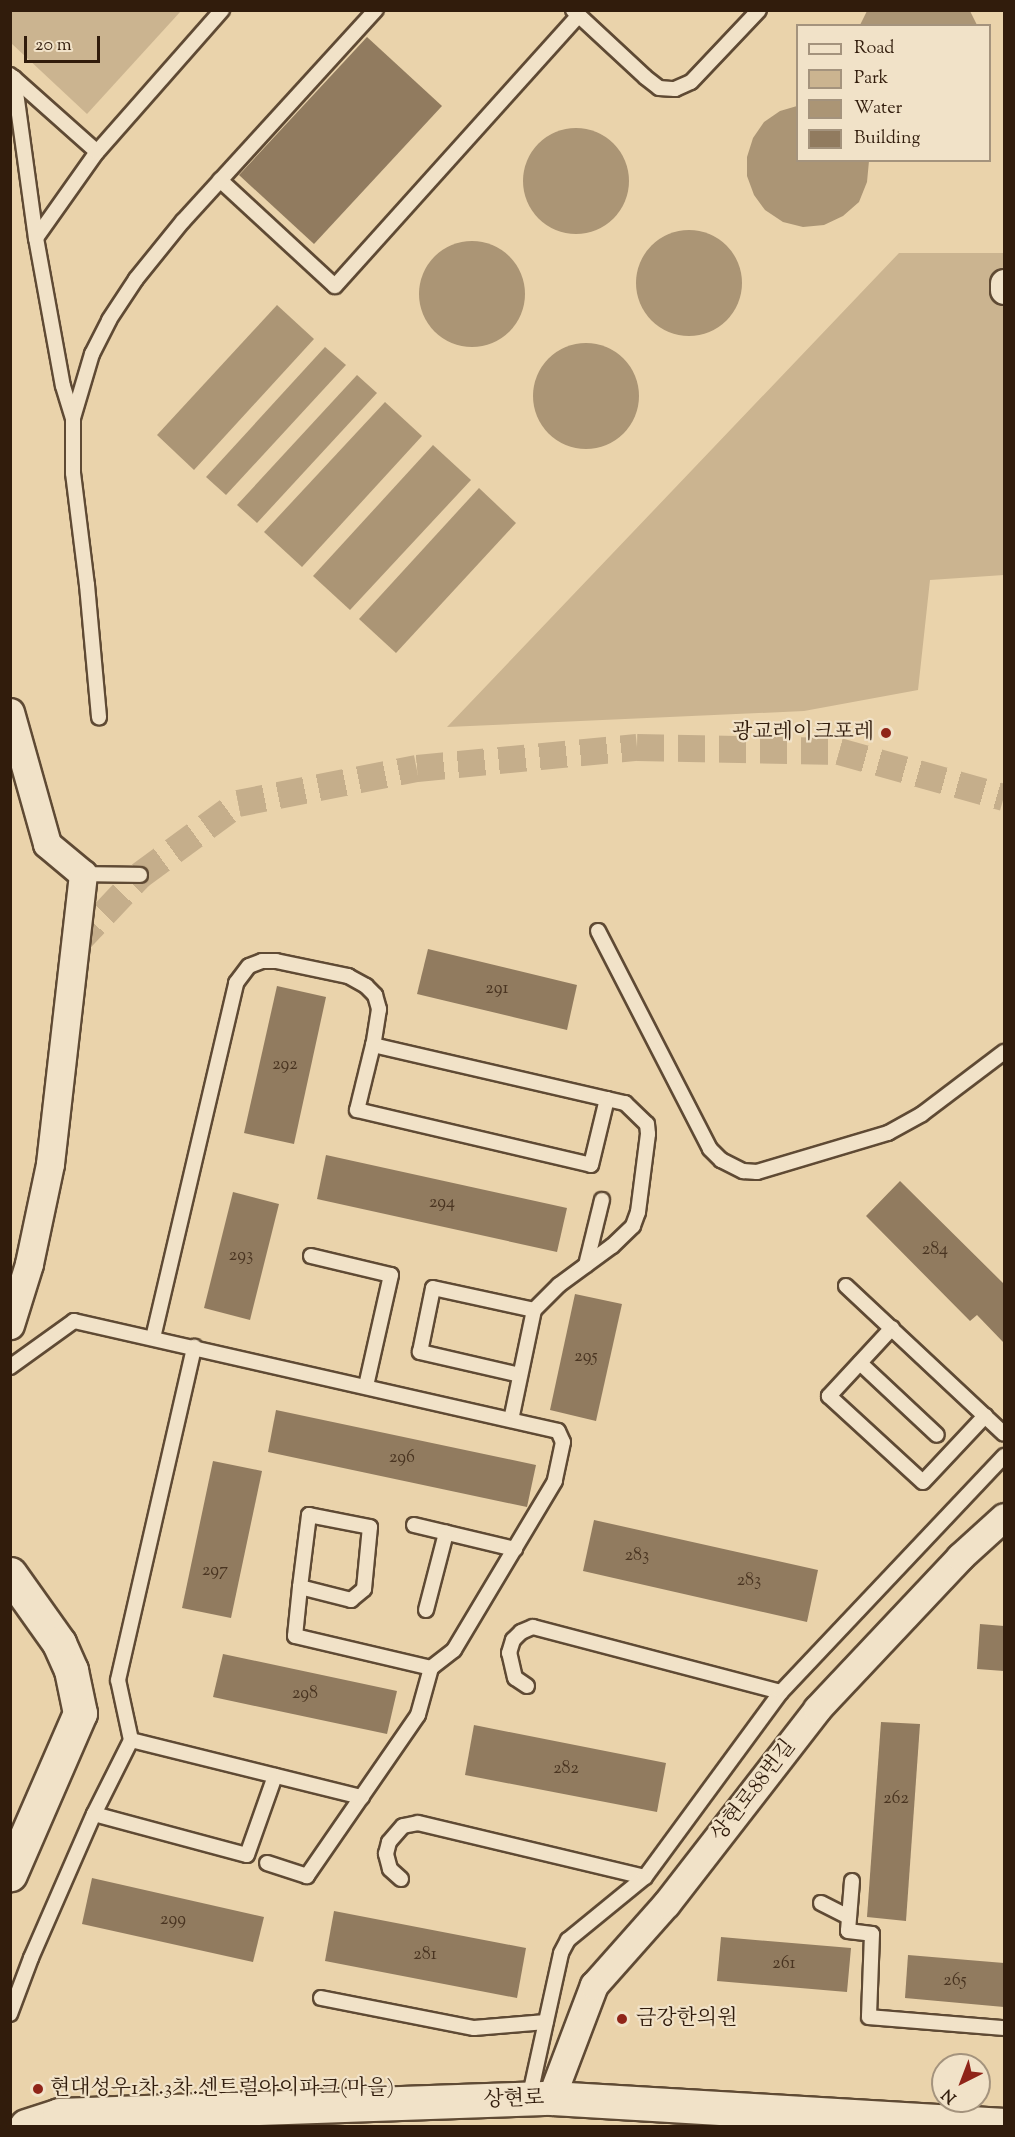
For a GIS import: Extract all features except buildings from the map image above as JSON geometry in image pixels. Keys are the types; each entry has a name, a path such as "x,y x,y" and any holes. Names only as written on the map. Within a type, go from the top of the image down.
{"street":[{"path":"1005,284 1005,290"},
{"path":"10,712 47,844 83,874 50,1164 29,1264 10,1324"},
{"name":"상현로88번길","path":"540,2099 594,1985 666,1904 817,1709 960,1557 1005,1517"},
{"path":"10,1574 59,1643 71,1670 80,1713 10,1874"},
{"name":"상현로","path":"26,2127 62,2121 540,2099 1005,2125"}],"lane":[{"path":"36,238 98,152 222,10"},
{"path":"73,418 92,354 109,320 136,279 220,180 376,10"},
{"path":"220,180 335,286 575,13 659,88 675,89 691,82 759,10"},
{"path":"12,77 98,152"},
{"path":"12,77 36,238 63,387 73,418 74,473 99,717"},
{"path":"83,874 140,875"},
{"path":"598,932 710,1149 721,1160 743,1171 757,1172 869,1140 898,1129 922,1114 1005,1052"},
{"path":"153,1338 236,983 249,966 262,961 276,961 348,976 366,986 375,995 379,1009 373,1046 357,1110 591,1164 607,1098"},
{"path":"373,1046 625,1103 637,1111 647,1124 648,1134 638,1212 633,1226 612,1246 559,1285 534,1310 512,1420"},
{"path":"586,1265 602,1200"},
{"path":"311,1256 391,1275 366,1386"},
{"path":"846,1286 1005,1434"},
{"path":"520,1375 420,1352 433,1288 534,1310"},
{"path":"10,1367 74,1321 558,1431 563,1442 555,1481 454,1650 431,1668 418,1715 308,1876 267,1863"},
{"path":"892,1328 830,1396 923,1482 986,1416"},
{"path":"10,2014 31,1958 94,1814 131,1740 118,1680 194,1347"},
{"path":"860,1363 937,1434"},
{"path":"540,2099 546,2022 561,1953 568,1940 645,1877 781,1692 1005,1456"},
{"path":"300,1587 351,1600 364,1589 370,1527 309,1515 300,1587 295,1636 431,1668"},
{"path":"414,1525 515,1549"},
{"path":"426,1610 446,1533"},
{"path":"527,1686 515,1678 509,1653 513,1640 521,1632 533,1628 781,1692"},
{"path":"131,1740 362,1797"},
{"path":"94,1814 247,1855 275,1776"},
{"path":"401,1879 390,1869 386,1854 389,1842 403,1826 418,1823 645,1877"},
{"path":"852,1881 848,1931 872,1934 869,2017 1005,2028"},
{"path":"821,1903 849,1917"},
{"path":"321,1998 474,2028 546,2022"}],"green space":[{"path":"10,11 181,11 87,114 11,43"},
{"path":"899,253 1004,253 1004,575 930,580 918,690 804,711 447,727"}],"water":[{"path":"867,11 970,11 976,24 860,24"},
{"path":"796,106 796,162 869,162 867,182 859,202 843,216 824,225 803,227 783,222 765,210 754,195 747,176 747,157 753,138 764,122 780,111"},
{"path":"576,128 596,132 613,144 625,161 629,181 625,201 613,218 596,230 576,234 556,230 539,218 527,201 523,181 527,161 539,144 556,132"},
{"path":"689,230 709,234 727,245 738,263 742,283 738,303 727,321 709,332 689,336 669,332 651,321 640,303 636,283 640,263 651,245 669,234"},
{"path":"472,241 492,245 509,257 521,274 525,294 521,314 509,331 492,343 472,347 452,343 435,331 423,314 419,294 423,274 435,257 452,245"},
{"path":"277,305 314,339 194,470 157,435"},
{"path":"586,343 606,347 623,359 635,376 639,396 635,416 623,433 606,445 586,449 566,445 549,433 537,416 533,396 537,376 549,359 566,347"},
{"path":"325,347 346,365 226,495 206,477"},
{"path":"357,375 377,393 257,523 237,505"},
{"path":"385,402 422,436 302,567 264,532"},
{"path":"433,445 471,480 350,610 313,576"},
{"path":"479,488 516,523 396,653 359,619"}],"tunnel":[{"path":"76,943 140,875 238,803 417,768 637,747 839,751 1004,797"}],"place":[{"name":"광교레이크포레","path":"886,733"},
{"name":"금강한의원","path":"622,2019"},
{"name":"현대성우1차.3차.센트럴아이파크(마을)","path":"38,2089"}]}
